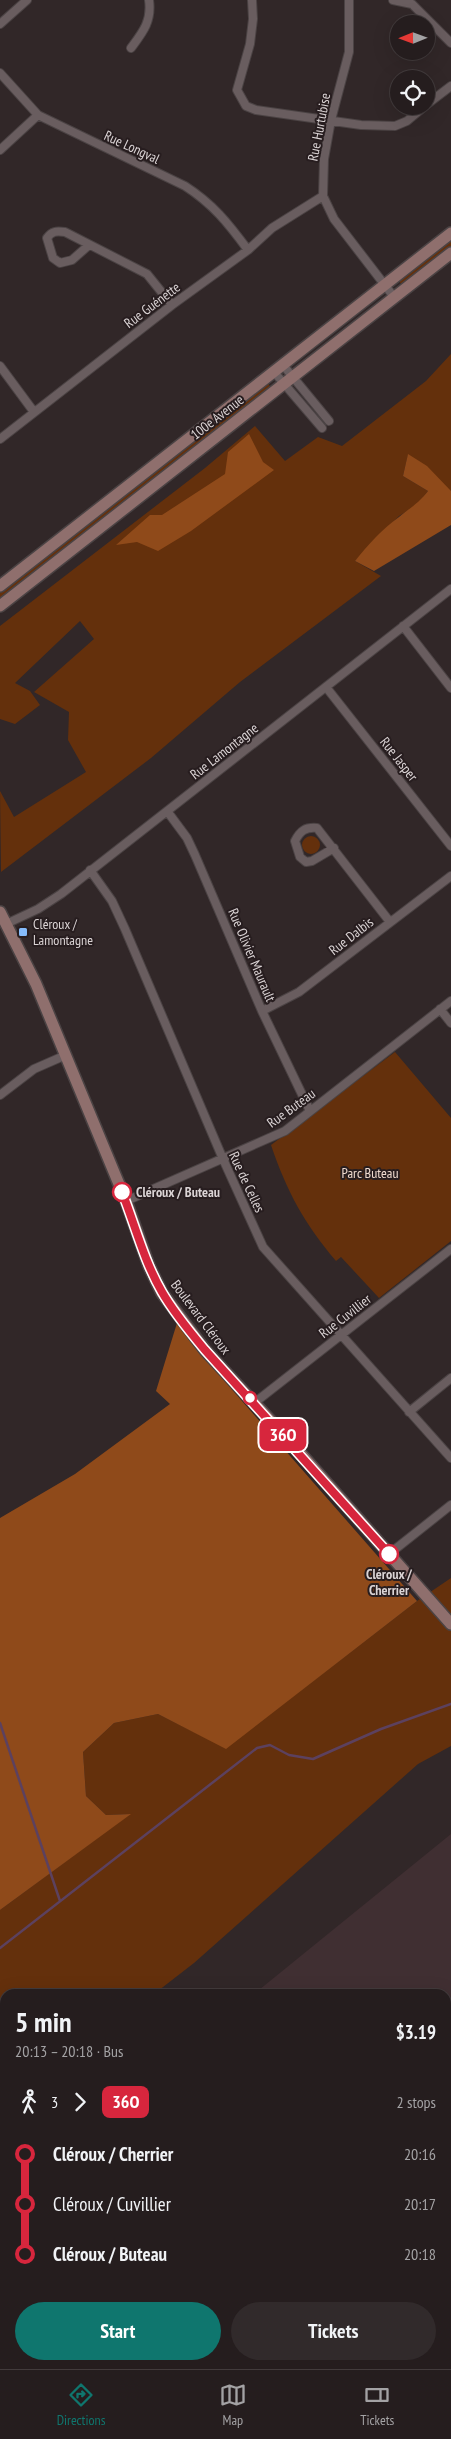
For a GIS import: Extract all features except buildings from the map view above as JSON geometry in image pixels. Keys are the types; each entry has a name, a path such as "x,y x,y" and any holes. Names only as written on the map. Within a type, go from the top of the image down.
{"street":[{"path":"0,24 27,0"},
{"path":"131,48 147,27 151,14 149,0"},
{"path":"252,0 253,19 250,44 237,90 246,106 256,110 361,125 395,126 407,121 415,115"},
{"name":"Rue Hurtubise","path":"348,0 349,52 331,120 324,159 323,196 334,219 394,297"},
{"path":"393,0 412,4 451,43"},
{"name":"Rue Longval","path":"0,73 38,115 177,182 202,197 218,211 248,250"},
{"path":"435,99 451,86"},
{"path":"0,150 38,115"},
{"name":"Rue Guénette","path":"0,439 172,305 248,250 272,228 323,196"},
{"path":"89,245 72,260 60,263 53,258 47,238 51,232 57,231 89,245 147,274 172,305"},
{"name":"100e Avenue","path":"0,586 451,233"},
{"name":"100e Avenue","path":"0,606 451,252"},
{"path":"0,366 34,412"},
{"path":"279,368 329,421"},
{"path":"289,380 322,428"},
{"name":"Rue Lamontagne","path":"6,924 38,909 90,870 451,589"},
{"path":"403,626 451,688"},
{"name":"Rue Jasper","path":"326,687 451,846"},
{"name":"Rue Olivier Maurault","path":"167,811 187,838 196,855 262,1011 310,1111"},
{"path":"334,848 312,861 306,862 300,857 294,840 300,832 309,828 317,828 334,848 390,922"},
{"name":"Rue de Celles","path":"90,870 112,901 125,929 263,1247 340,1336 451,1458"},
{"name":"Rue Dalbis","path":"262,1011 298,992 451,876"},
{"name":"Boulevard Cléroux","path":"0,912 36,984 126,1201 149,1266 162,1293 205,1350 451,1624"},
{"name":"Rue Buteau","path":"126,1201 272,1138 310,1111 451,1001"},
{"path":"440,1009 451,1024"},
{"path":"0,1095 34,1068 66,1055"},
{"name":"Rue Cuvillier","path":"254,1403 451,1250"},
{"path":"409,1412 451,1378"},
{"path":"389,1554 451,1505"}],"shaded area":[{"path":"249,434 263,462 274,470 191,531 158,551 137,542 116,545 150,515 162,515 225,474 228,452"},
{"path":"408,454 427,466 451,491 451,525 374,571 355,561 381,532 418,502 428,491 403,476"},
{"path":"177,1323 193,1345 417,1601 226,1749 158,1714 114,1723 83,1752 86,1796 106,1815 131,1814 0,1910 0,1518 75,1474 170,1404 156,1391"},
{"path":"451,1834 451,1989 260,1989"}],"green space":[{"path":"451,239 451,247 402,285 398,280"},
{"path":"451,354 451,492 408,455 403,476 428,491 417,505 399,516 355,561 381,576 240,682 151,758 1,872 0,791 14,817 86,772 68,740 69,712 34,692 94,639 80,621 15,683 30,691 40,705 15,724 0,719 0,626 205,468 255,426 285,461 318,437 342,446 426,381"},
{"path":"268,383 271,388 0,599 0,591"},
{"path":"311,836 317,839 320,845 317,851 311,854 305,851 302,845 305,839"},
{"name":"Parc Buteau","path":"395,1052 451,1118 451,1241 379,1298 341,1257 336,1261 315,1233 297,1206 283,1178 271,1145"},
{"path":"451,1578 451,1746 418,1764 194,1963 160,1989 0,1989 0,1910 130,1814 106,1815 86,1796 83,1752 114,1723 158,1714 226,1748 417,1601"}],"waterway":[{"path":"0,1948 257,1748 270,1745 289,1755 313,1759 381,1729 451,1704"},
{"path":"0,1723 60,1901"}],"bus line":[{"name":"36O","path":"122,1192 149,1266 162,1293 183,1323 205,1350 293,1445 389,1554"}],"place":[{"name":"Cléroux / Lamontagne","path":"23,932"},
{"name":"Cléroux / Buteau","path":"122,1192"},
{"name":"Cléroux / Cherrier","path":"389,1554"}]}
